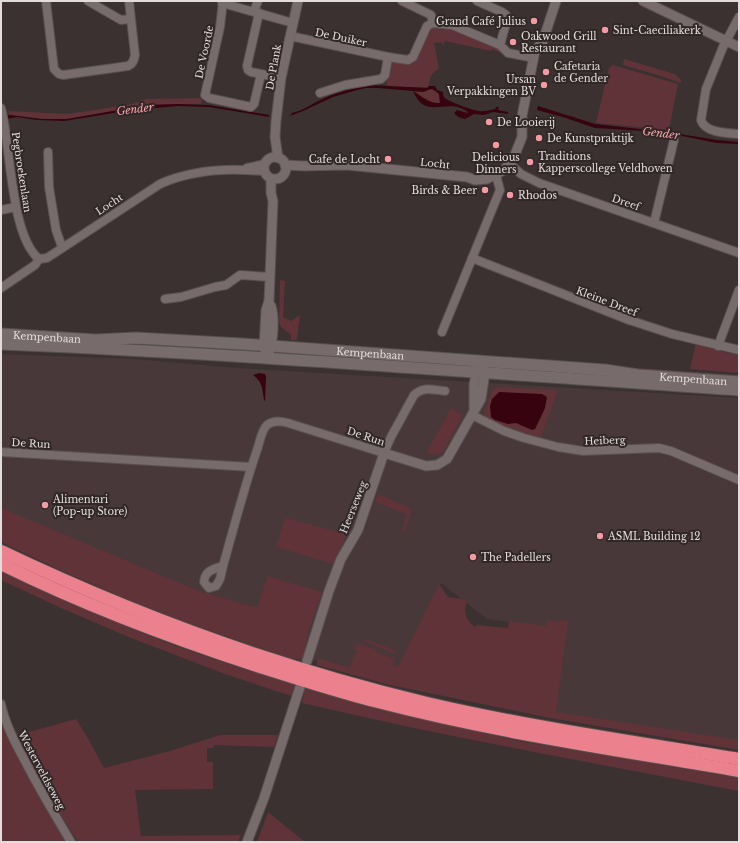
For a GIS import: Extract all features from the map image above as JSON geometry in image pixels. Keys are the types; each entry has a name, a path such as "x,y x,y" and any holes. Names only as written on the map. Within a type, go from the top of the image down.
{"highway":[{"path":"1,551 87,590 177,626 232,646 375,690 489,716 739,759"},
{"path":"1,564 90,604 172,637 298,679 378,702 478,725 551,739 739,771"}],"main road":[{"name":"Kempenbaan","path":"1,334 96,340 136,338 268,346 480,362 598,369 638,375 739,382"},
{"name":"Kempenbaan","path":"1,344 106,348 267,358 739,390"}],"street":[{"path":"46,1 54,69 62,75 131,64 135,55 129,1"},
{"path":"88,1 121,20 130,19"},
{"path":"258,1 247,66 248,70 251,72 281,78"},
{"name":"De Plank","path":"270,163 275,137 281,78 298,1"},
{"path":"402,1 432,15 433,23 452,25 500,45 508,53 534,58"},
{"path":"477,1 506,15 507,20 500,45"},
{"path":"442,332 500,190 496,175 510,164 522,137 522,122 535,51 542,42 556,1"},
{"path":"643,1 739,47"},
{"path":"222,2 293,23"},
{"name":"De Voorde","path":"222,2 220,27 206,95 209,98 251,107 254,104 261,74"},
{"path":"739,17 726,41 706,89 701,120 703,125 709,129 739,134"},
{"name":"De Duiker","path":"290,36 408,60 413,57 427,26 433,23"},
{"path":"320,93 345,85 381,80 385,75 388,57"},
{"name":"Pegbroekenlaan","path":"2,111 16,207 22,229 30,246 39,259"},
{"path":"654,223 674,140"},
{"path":"48,152 49,187 56,230 62,247"},
{"path":"284,162 286,168 282,177 275,179 266,174 270,163 284,162"},
{"name":"Locht","path":"1,288 35,265 39,259 47,258 160,184 173,178 188,174 242,170 253,166 270,163"},
{"name":"Dreef","path":"510,164 521,174 539,183 739,253"},
{"name":"Locht","path":"286,168 347,165 467,177 475,175 496,175"},
{"path":"267,358 272,310 269,301 273,201 271,193 275,179"},
{"path":"1,210 16,207"},
{"name":"Kleine Dreef","path":"472,258 629,320 672,334 739,350"},
{"path":"165,299 181,297 226,285 240,275 270,277"},
{"path":"718,346 739,290"},
{"path":"473,413 473,388 480,373 480,362"},
{"name":"Heerseweg","path":"307,661 329,591 341,559 358,530 384,453 391,437 414,395 418,391 424,389 445,391"},
{"name":"De Run","path":"222,566 262,433 266,426 270,423 279,421 426,466 437,465 447,458 473,413"},
{"name":"Heiberg","path":"473,413 504,431 558,447 583,451 650,448 671,451 739,480"},
{"name":"De Run","path":"1,452 251,467"},
{"path":"247,842 266,791 300,687"},
{"name":"Westerveldseweg","path":"1,704 9,730 20,752 40,790 71,842"}],"shaded area":[{"path":"431,26 452,27 498,48 499,52 492,49 491,51 445,41 443,46 442,42 434,43 439,69 432,74 428,87 387,87 386,77 389,63 392,61 407,63"},
{"path":"624,59 675,74 681,80 681,83 623,65"},
{"path":"613,65 678,84 669,130 596,123 609,68"},
{"path":"431,89 439,94 440,103 432,103 413,91 422,92"},
{"path":"202,98 201,104 147,105 81,117 54,120 10,115 8,111 67,114 132,104 146,99"},
{"path":"280,280 285,281 283,317 291,321 300,315 297,340 291,340 291,335 281,327 279,322"},
{"path":"696,343 728,353 739,354 739,373 690,369"},
{"path":"1,354 134,359 237,368 739,398 739,745 553,714 565,630 487,619 441,583 395,683 321,663 1,519"},
{"path":"461,356 739,375 739,378"},
{"path":"499,387 558,390 540,439 505,429 486,418 484,413 492,390","holes":["545,408 535,429 532,430 516,423"]},
{"path":"451,408 463,415 443,452 438,454 426,454"},
{"path":"378,494 412,509 405,532 402,531 407,514 375,502"},
{"path":"1,508 196,590 245,605 258,607 267,576 322,592 309,630 303,660 289,658 191,624 134,602 62,571 1,542"},
{"path":"285,518 347,534 333,564 276,547"},
{"path":"1,570 100,615 160,640 296,685 292,696 225,674 131,638 61,608 1,580"},
{"path":"439,584 448,597 467,601 465,613 469,622 475,627 477,625 508,628 509,621 546,626 547,620 559,622 560,620 568,621 556,712 739,740 739,750 550,718 390,685 317,665 318,658 350,668 354,655 356,655 357,652 355,650 357,643 377,650 376,652 394,659 392,664 398,667"},
{"path":"365,639 397,651 395,654 364,641"},
{"path":"305,688 370,707 519,741 739,778 739,791 465,738 302,703"},
{"path":"1,712 17,753 29,778 69,842 1,842"},
{"path":"76,719 104,768 170,751 220,735 278,735 274,747 214,745 213,748 207,748 207,762 213,762 213,789 135,790 141,836 241,835 238,842 78,842 22,751 18,735"},
{"path":"268,812 305,842 257,842"}],"water":[{"path":"370,85 427,88 429,86 435,86 437,90 443,92 444,98 461,106 481,111 487,111 499,107 498,110 508,112 508,114 493,112 484,115 474,114 465,119 458,117 454,113 457,110 468,112 452,106 431,107 424,105 418,100 413,91 366,88 333,97 290,116 292,113 302,110 330,96","holes":["431,89 434,90 439,94 440,103 429,101 413,91 423,92"]},
{"name":"Gender","path":"147,105 208,105 269,115 269,117 209,107 178,106 132,110 64,121 37,120 17,117 1,120 1,117 10,115 41,119 67,119"},
{"name":"Gender","path":"538,106 595,124 739,142 739,144 717,143 677,135 644,131 595,128 537,110"},
{"path":"259,373 265,374 266,377 265,401 260,383 253,375"},
{"path":"499,392 542,394 547,397 545,408 535,429 532,430 516,423 508,424 495,420 491,417 490,406 492,399"}],"place":[{"name":"Grand Café Julius","path":"534,21"},
{"name":"Sint-Caeciliakerk","path":"605,30"},
{"name":"Oakwood Grill Restaurant","path":"513,42"},
{"name":"Cafetaria de Gender","path":"546,72"},
{"name":"Ursan Verpakkingen BV","path":"544,85"},
{"name":"De Looierij","path":"489,122"},
{"name":"De Kunstpraktijk","path":"539,138"},
{"name":"Delicious Dinners","path":"496,145"},
{"name":"Cafe de Locht","path":"388,159"},
{"name":"Traditions Kapperscollege Veldhoven","path":"530,162"},
{"name":"Birds & Beer","path":"485,190"},
{"name":"Rhodos","path":"510,195"},
{"name":"Alimentari (Pop-up Store)","path":"45,505"},
{"name":"ASML Building 12","path":"600,536"},
{"name":"The Padellers","path":"473,557"}]}
